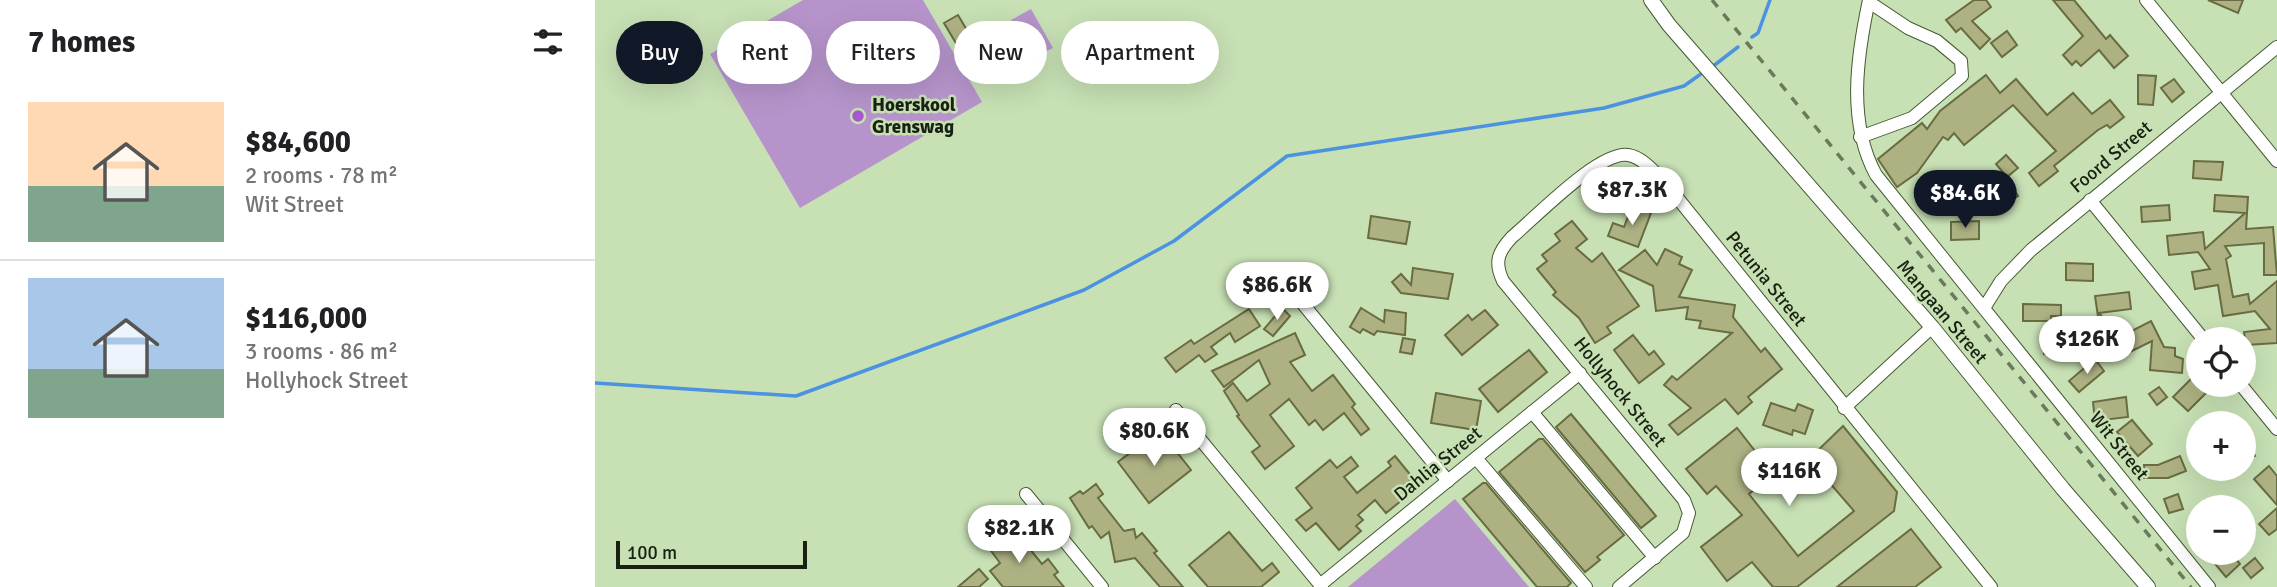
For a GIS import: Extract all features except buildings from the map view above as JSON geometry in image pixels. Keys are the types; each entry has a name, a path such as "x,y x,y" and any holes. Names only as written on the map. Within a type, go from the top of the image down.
{"street":[{"name":"Mangaan Street","path":"1651,0 1669,25 1739,103 1825,207 1932,327 2063,489 2148,587"},
{"path":"2145,0 2277,161"},
{"path":"1860,137 1912,118 1962,76 1963,67 1961,61 1937,41 1908,28 1869,1"},
{"name":"Wit Street","path":"1869,1 1857,81 1860,137 1867,159 1889,194 1959,274 2209,587"},
{"name":"Foord Street","path":"1984,308 2001,281 2031,250 2277,47"},
{"name":"Petunia Street","path":"1503,281 1497,262 1503,246 1512,237 1609,157 1631,155 1667,185 1844,408 1991,587"},
{"path":"2091,200 2194,327"},
{"name":"Hollyhock Street","path":"1503,281 1684,500 1689,513 1683,533 1655,558"},
{"path":"1294,293 1448,481"},
{"path":"1844,408 1932,327"},
{"name":"Dahlia Street","path":"1321,586 1580,373"},
{"path":"2251,397 2277,429"},
{"path":"1176,410 1321,586"},
{"path":"1532,412 1655,558 1619,587"},
{"path":"1476,458 1585,587"},
{"path":"1026,494 1103,587"}],"shaded area":[{"path":"803,0 923,0 935,21 826,21 826,84 940,84 940,29 954,54 954,84 972,84 982,102 800,208 728,84 812,84 812,21 767,21"},
{"path":"1031,9 1038,21 1012,21"},
{"path":"1047,37 1053,48 1047,51"},
{"path":"717,50 717,66 710,54"},
{"path":"1455,499 1529,587 1348,587"}],"waterway":[{"path":"1752,37 1758,33 1770,0"},
{"path":"1712,67 1738,47"},
{"path":"595,383 796,396 1084,290 1174,241 1287,156 1604,108 1684,86 1705,71"}],"railway":[{"path":"1712,0 2191,587"}],"place":[{"name":"Hoerskool Grenswag","path":"858,116"}]}
